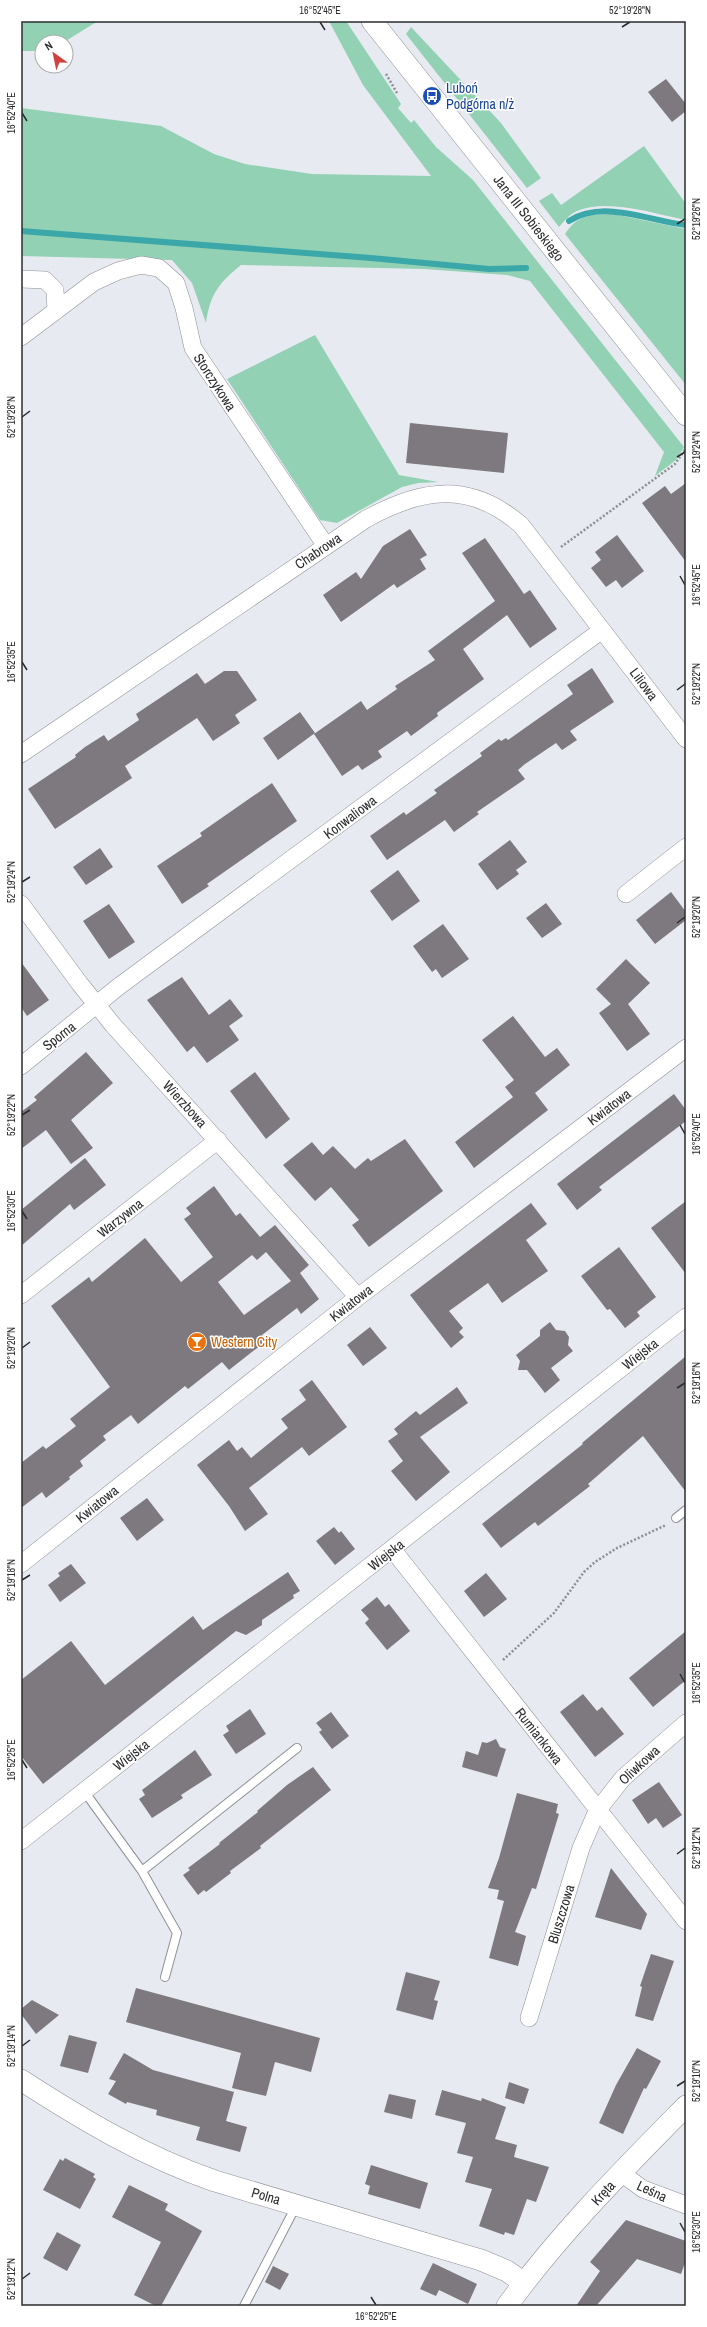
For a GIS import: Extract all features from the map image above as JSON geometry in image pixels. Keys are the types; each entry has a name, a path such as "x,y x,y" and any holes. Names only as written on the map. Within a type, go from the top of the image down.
{"street":[{"name":"Jana III Sobieskiego","path":"372,21 686,416"},
{"name":"Storczykowa","path":"21,337 94,282 118,272 141,265 159,268 176,284 184,308 193,348 326,546"},
{"path":"21,279 45,280 55,290 56,311"},
{"name":"Chabrowa","path":"21,754 326,546 392,505 416,496 437,494 476,499 508,514 521,526 547,557 602,630"},
{"name":"Liliowa","path":"602,630 686,739"},
{"name":"Konwaliowa","path":"97,1005 118,987 602,630"},
{"path":"626,894 686,847"},
{"name":"Wierzbowa","path":"21,904 97,1005 358,1297"},
{"name":"Sporna","path":"21,1066 97,1005"},
{"name":"Kwiatowa","path":"21,1564 358,1297 686,1048"},
{"name":"Warzywna","path":"21,1295 218,1140"},
{"name":"Wiejska","path":"21,1841 393,1550 686,1317"},
{"name":"Rumiankowa","path":"393,1550 686,1922"},
{"name":"Oliwkowa","path":"598,1811 623,1778 686,1723"},
{"name":"Bluszczowa","path":"529,2018 581,1848 598,1811"},
{"name":"Polna","path":"21,2080 86,2121 148,2154 202,2177 491,2264 524,2283"},
{"name":"Kręta","path":"507,2306 556,2244 621,2172 686,2106"},
{"name":"Leśna","path":"621,2172 643,2189 686,2205"}],"lane":[{"path":"676,1518 686,1510"},
{"path":"142,1871 297,1748"},
{"path":"84,1791 142,1871 177,1933 165,1977"},
{"path":"244,2306 297,2205"}],"path":[{"path":"547,557 675,464 686,448"},
{"path":"489,1671 554,1613 584,1572 595,1562 617,1548 656,1531 676,1518"}],"green space":[{"path":"26,21 98,21 74,36 74,34 34,34 34,51 21,51 21,25"},
{"path":"329,21 346,21 401,104 398,108 411,123 414,120 436,147 473,180 684,447 676,460 655,476 664,452 530,281 507,275 424,269 241,265 221,284 217,290 210,304 206,323 192,283 172,260 21,256 21,108 161,126 214,154 245,164 312,174 431,176 363,85"},
{"path":"411,27 501,123 541,178 527,188 406,34"},
{"path":"644,146 686,204 686,220 631,208 602,206 589,207 574,212 559,227 539,201 552,193 561,205"},
{"path":"613,214 686,229 686,385 565,234 570,227 580,219 592,215"},
{"path":"315,335 399,475 438,482 418,483 402,487 337,523 320,520 227,379"}],"building":[{"path":"666,79 686,104 686,111 672,122 648,92"},
{"path":"410,423 508,433 504,473 406,463"},
{"path":"686,483 686,562 642,503 665,486 671,494"},
{"path":"410,529 427,555 420,559 426,569 397,588 394,584 341,622 323,595 356,572 361,579 383,546"},
{"path":"617,535 644,571 622,588 616,580 606,587 591,568 601,560 595,552"},
{"path":"485,538 524,594 530,590 557,629 530,648 507,615 463,649 484,679 437,713 438,716 411,736 407,731 378,751 382,757 362,770 358,765 342,776 314,734 361,701 367,710 397,689 395,686 435,660 428,651 495,601 462,553"},
{"path":"592,668 614,702 570,731 577,740 562,750 556,743 525,764 518,770 525,779 477,812 479,814 454,832 445,820 387,860 370,836 404,812 406,815 437,793 434,790 482,756 480,753 499,739 501,741 506,738 508,740 573,694 567,685"},
{"path":"224,671 237,671 257,700 235,715 240,723 213,741 197,718 125,766 132,778 55,829 28,789 76,757 75,755 85,747 104,735 108,741 139,720 136,714 197,673 205,684"},
{"path":"300,712 315,733 278,760 263,738"},
{"path":"272,783 297,821 207,884 209,886 182,904 157,866 202,836 200,833"},
{"path":"510,840 527,862 516,870 519,874 497,890 478,864"},
{"path":"100,848 113,867 86,885 73,867"},
{"path":"398,870 420,901 392,921 370,891"},
{"path":"671,892 686,912 686,920 655,944 636,920"},
{"path":"546,903 562,924 542,938 526,918"},
{"path":"109,904 135,942 109,959 83,921"},
{"path":"443,924 469,959 442,978 436,969 432,972 413,946"},
{"path":"626,959 650,983 628,1004 650,1034 627,1051 599,1013 611,1004 596,989"},
{"path":"21,962 49,1000 27,1016 21,1007"},
{"path":"182,977 209,1015 230,999 243,1016 229,1026 239,1040 207,1063 194,1046 187,1052 147,1000"},
{"path":"513,1016 545,1057 557,1048 570,1065 535,1093 548,1110 474,1168 455,1142 513,1097 505,1087 514,1080 482,1040"},
{"path":"86,1052 113,1083 71,1120 93,1148 71,1164 46,1130 21,1149 21,1112 37,1100 34,1097"},
{"path":"255,1072 290,1119 266,1139 230,1091"},
{"path":"674,1094 686,1110 686,1121 599,1187 602,1190 577,1210 557,1184"},
{"path":"405,1139 443,1191 369,1247 352,1225 359,1220 331,1187 315,1201 283,1165 312,1142 323,1155 333,1146 355,1169 368,1158 371,1161"},
{"path":"85,1158 106,1185 74,1210 70,1204 21,1246 21,1210"},
{"path":"214,1186 236,1216 240,1213 260,1237 275,1225 309,1265 300,1273 319,1299 301,1314 297,1308 262,1335 266,1341 229,1370 222,1362 188,1389 185,1386 138,1424 131,1415 103,1436 106,1440 80,1461 83,1466 69,1477 70,1479 46,1498 42,1492 21,1508 21,1463 43,1446 46,1449 76,1426 70,1419 110,1387 51,1306 89,1277 92,1282 145,1238 181,1282 213,1257 184,1219 191,1214 186,1208","holes":["266,1252 291,1281 244,1315 218,1282 252,1255 257,1260"]},
{"path":"686,1201 686,1274 651,1228"},
{"path":"531,1203 547,1224 526,1240 548,1271 502,1303 488,1283 449,1311 463,1328 459,1332 464,1337 451,1348 410,1295"},
{"path":"619,1247 656,1297 637,1312 640,1316 625,1328 610,1309 607,1310 581,1276"},
{"path":"550,1322 556,1330 565,1331 569,1337 568,1345 573,1351 551,1368 560,1380 545,1393 527,1370 518,1370 520,1361 516,1355 540,1336 540,1330"},
{"path":"370,1327 387,1348 363,1366 347,1345"},
{"path":"686,1356 686,1492 643,1436 588,1484 590,1486 538,1526 535,1522 501,1548 482,1524 583,1444 582,1443"},
{"path":"312,1380 347,1427 309,1456 302,1447 249,1488 268,1514 245,1531 229,1506 197,1465 229,1440 237,1451 242,1447 251,1458 288,1428 281,1419 306,1400 299,1390"},
{"path":"457,1387 468,1403 420,1437 450,1472 416,1501 391,1471 403,1461 388,1441 398,1434 394,1429 416,1411 420,1415"},
{"path":"147,1498 164,1520 137,1541 120,1518"},
{"path":"334,1527 339,1533 341,1531 355,1549 335,1565 316,1541"},
{"path":"71,1564 86,1583 60,1602 48,1585 60,1576 58,1573"},
{"path":"288,1572 300,1591 293,1595 294,1598 262,1620 262,1625 246,1635 236,1631 43,1784 21,1756 21,1680 71,1641 105,1685 193,1616 203,1630"},
{"path":"486,1573 507,1599 484,1617 464,1591"},
{"path":"377,1597 385,1607 389,1604 410,1631 387,1650 365,1623 369,1619 361,1610"},
{"path":"686,1631 686,1680 653,1707 629,1678"},
{"path":"583,1694 597,1711 602,1707 624,1734 595,1757 560,1712"},
{"path":"250,1709 266,1734 236,1754 223,1735 229,1731 226,1726"},
{"path":"331,1712 349,1736 332,1749 319,1732 322,1730 316,1723"},
{"path":"496,1739 500,1747 506,1749 497,1777 462,1767 466,1751 478,1755 482,1742 487,1743"},
{"path":"195,1750 212,1775 181,1795 183,1798 152,1818 139,1799 145,1795 142,1790"},
{"path":"313,1767 331,1790 260,1846 261,1848 230,1871 231,1873 206,1892 204,1890 198,1895 183,1875 190,1870 188,1868 220,1844 219,1843 258,1812 257,1811 287,1785"},
{"path":"659,1782 682,1815 663,1828 656,1818 648,1824 632,1800"},
{"path":"517,1793 558,1804 556,1813 559,1814 536,1889 532,1888 515,1932 526,1936 518,1966 489,1958 504,1901 497,1899 499,1890 488,1888 499,1858"},
{"path":"611,1868 647,1914 641,1930 595,1917"},
{"path":"651,1954 674,1961 653,2021 635,2016 642,1987 640,1986"},
{"path":"406,1972 440,1981 434,2000 438,2001 433,2020 396,2010"},
{"path":"136,1988 320,2038 311,2072 275,2062 266,2096 232,2088 241,2053 126,2022"},
{"path":"32,2000 59,2015 36,2034 21,2014 21,2009"},
{"path":"69,2035 97,2042 88,2073 60,2066"},
{"path":"637,2048 661,2061 646,2089 644,2088 623,2134 599,2123 616,2085"},
{"path":"124,2053 153,2070 234,2092 226,2121 247,2127 240,2152 196,2140 200,2127 156,2115 157,2110 127,2102 126,2104 108,2094 116,2081 109,2079"},
{"path":"509,2082 529,2089 524,2104 505,2098"},
{"path":"442,2090 481,2101 482,2098 506,2107 495,2139 517,2145 514,2157 549,2167 536,2202 527,2199 514,2235 505,2232 504,2235 479,2226 492,2189 465,2182 473,2157 457,2153 466,2123 435,2115"},
{"path":"389,2094 416,2100 412,2119 384,2112"},
{"path":"65,2158 95,2174 93,2177 96,2179 80,2209 43,2190 60,2159 63,2161"},
{"path":"371,2165 428,2183 420,2209 368,2194 370,2186 365,2184"},
{"path":"129,2185 168,2204 165,2210 202,2231 161,2306 156,2306 134,2295 161,2242 112,2217"},
{"path":"626,2220 686,2241 686,2260 681,2274 637,2259 596,2306 576,2306 600,2271 590,2262"},
{"path":"57,2232 81,2245 67,2271 43,2258"},
{"path":"433,2263 477,2284 468,2304 439,2290 436,2296 420,2289"},
{"path":"273,2266 289,2274 280,2290 265,2282"}],"waterway":[{"path":"569,221 583,215 597,212 611,212 626,213 686,225"},
{"path":"21,231 371,258 489,269 526,268"}],"place":[{"name":"Luboń Podgórna n/ż","path":"432,96"},
{"name":"Western City","path":"197,1342"}]}
